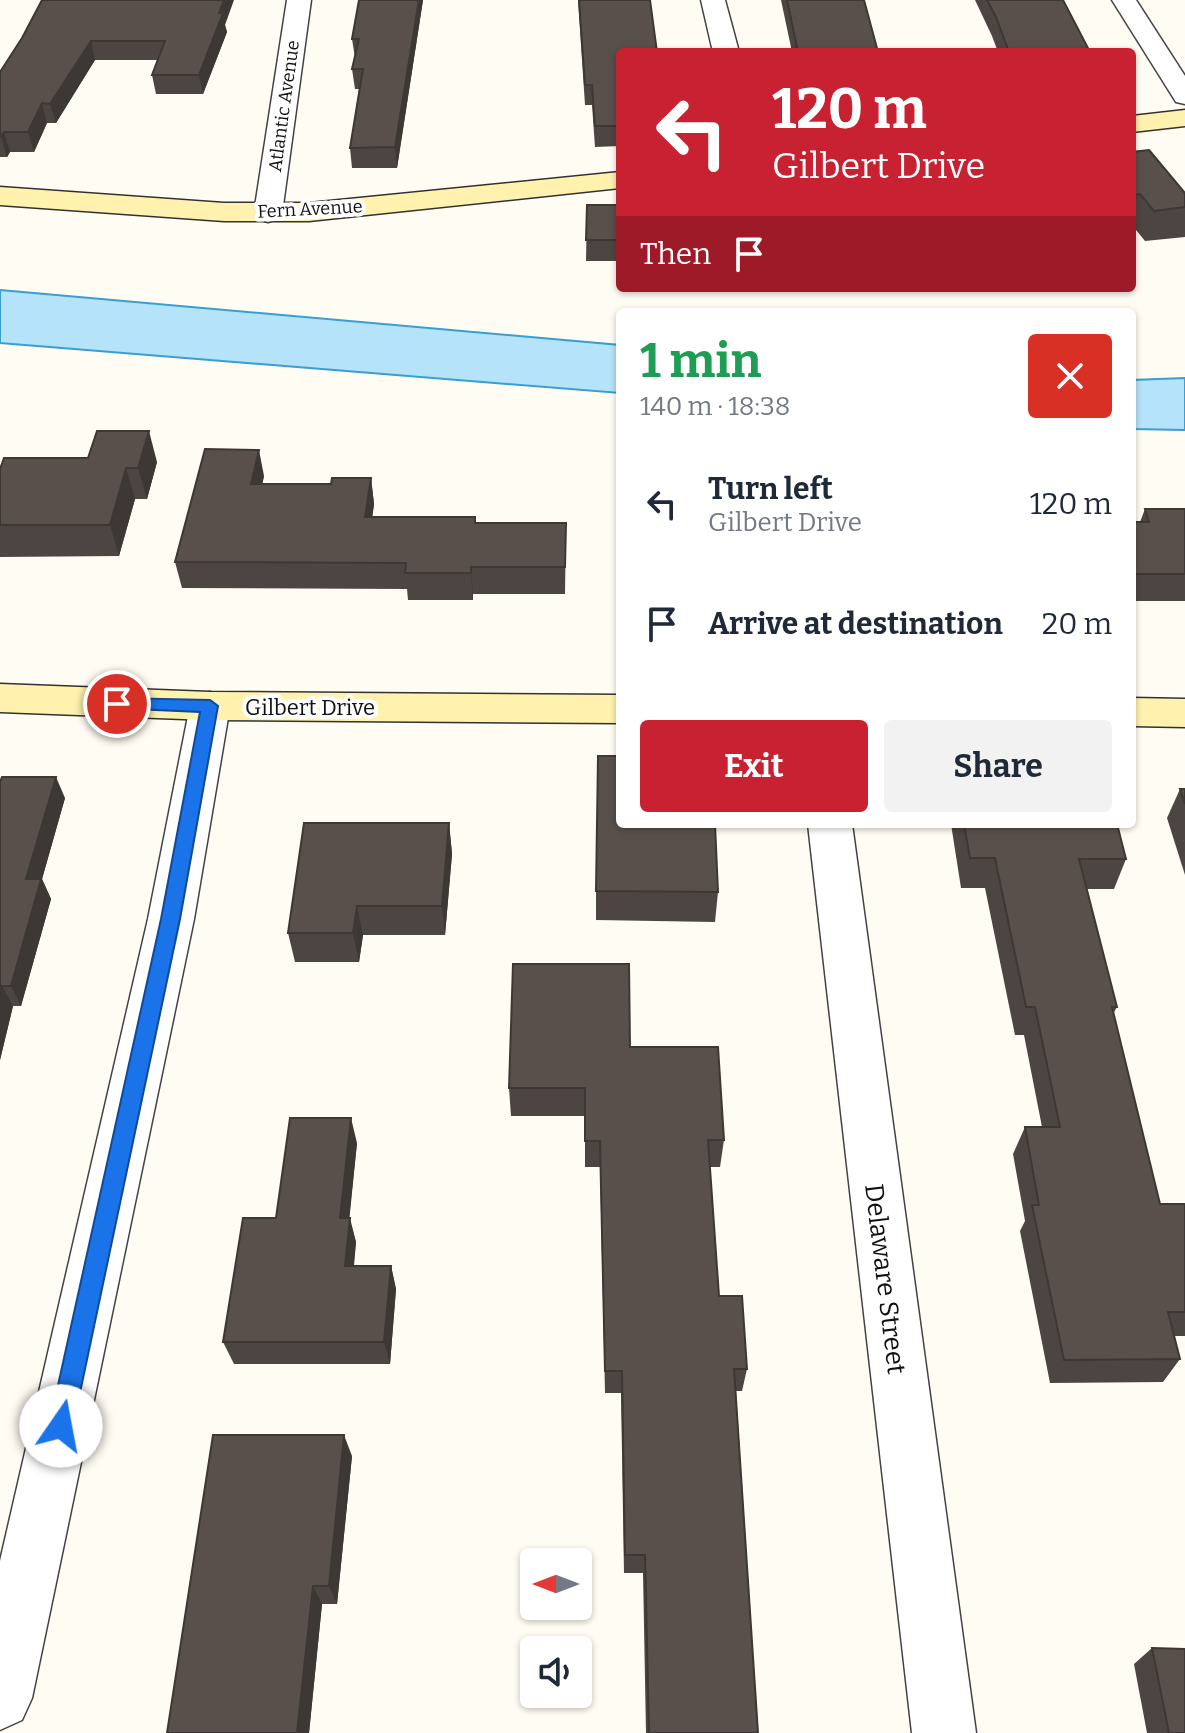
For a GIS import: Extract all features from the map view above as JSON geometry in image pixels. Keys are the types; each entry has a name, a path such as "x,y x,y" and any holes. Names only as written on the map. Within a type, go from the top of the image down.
{"street":[{"name":"Atlantic Avenue","path":"268,213 299,0"},
{"path":"713,0 725,48"},
{"path":"1124,0 1185,96"},
{"path":"1136,124 1185,118"},
{"name":"Fern Avenue","path":"0,196 268,213 616,180"},
{"name":"Gilbert Drive","path":"0,698 210,706 616,709"},
{"path":"0,1698 171,919 210,706"},
{"path":"1136,712 1185,713"},
{"name":"Delaware Street","path":"831,828 944,1733"}],"water":[{"path":"0,290 616,345 616,393 0,343"},
{"path":"1185,378 1185,430 1136,429 1136,380"}],"building":[{"path":"42,0 224,0 219,13 223,13 199,75 152,75 165,41 91,41 50,104 42,103 28,132 4,132 0,137 0,72"},
{"path":"359,0 419,0 395,147 350,148 363,69 352,69 359,39 352,39"},
{"path":"579,0 650,0 656,48 616,48 616,126 595,126 592,85 585,85"},
{"path":"787,0 864,0 877,48 797,48"},
{"path":"987,0 1063,0 1088,48 1008,48"},
{"path":"1149,150 1185,193 1185,207 1154,211 1140,194 1136,194 1136,152"},
{"path":"587,205 616,205 616,240 586,240"},
{"path":"97,431 149,431 138,468 126,468 110,525 0,525 0,469 4,458 88,458"},
{"path":"205,449 259,450 251,484 331,484 332,478 371,478 365,517 475,517 475,523 566,523 565,567 471,567 471,573 405,573 406,563 175,562"},
{"path":"1145,509 1185,509 1185,574 1136,574 1136,522 1149,522"},
{"path":"598,756 616,756 616,828 715,828 718,892 596,891"},
{"path":"2,777 56,777 26,879 41,879 11,986 2,986 0,995 0,782"},
{"path":"304,823 449,823 442,906 357,906 353,933 288,933"},
{"path":"965,828 1118,828 1126,859 1079,859 1117,1007 1112,1007 1160,1204 1185,1204 1185,1312 1168,1312 1180,1359 1064,1360 1032,1205 1039,1205 1025,1127 1060,1127 1035,1007 1026,1007 995,858 970,858"},
{"path":"513,964 629,964 630,1047 718,1047 724,1140 708,1140 719,1296 742,1296 747,1369 734,1369 758,1733 649,1733 645,1555 625,1555 622,1371 605,1371 600,1141 585,1141 585,1088 509,1088"},
{"path":"290,1118 351,1118 340,1218 350,1218 345,1266 391,1266 384,1342 223,1342 243,1218 276,1218"},
{"path":"213,1435 344,1435 329,1586 313,1586 297,1733 167,1733"},
{"path":"1152,1648 1185,1649 1185,1733 1169,1733"}],"route":[{"path":"61,1426 171,919 210,706 117,704"}]}
